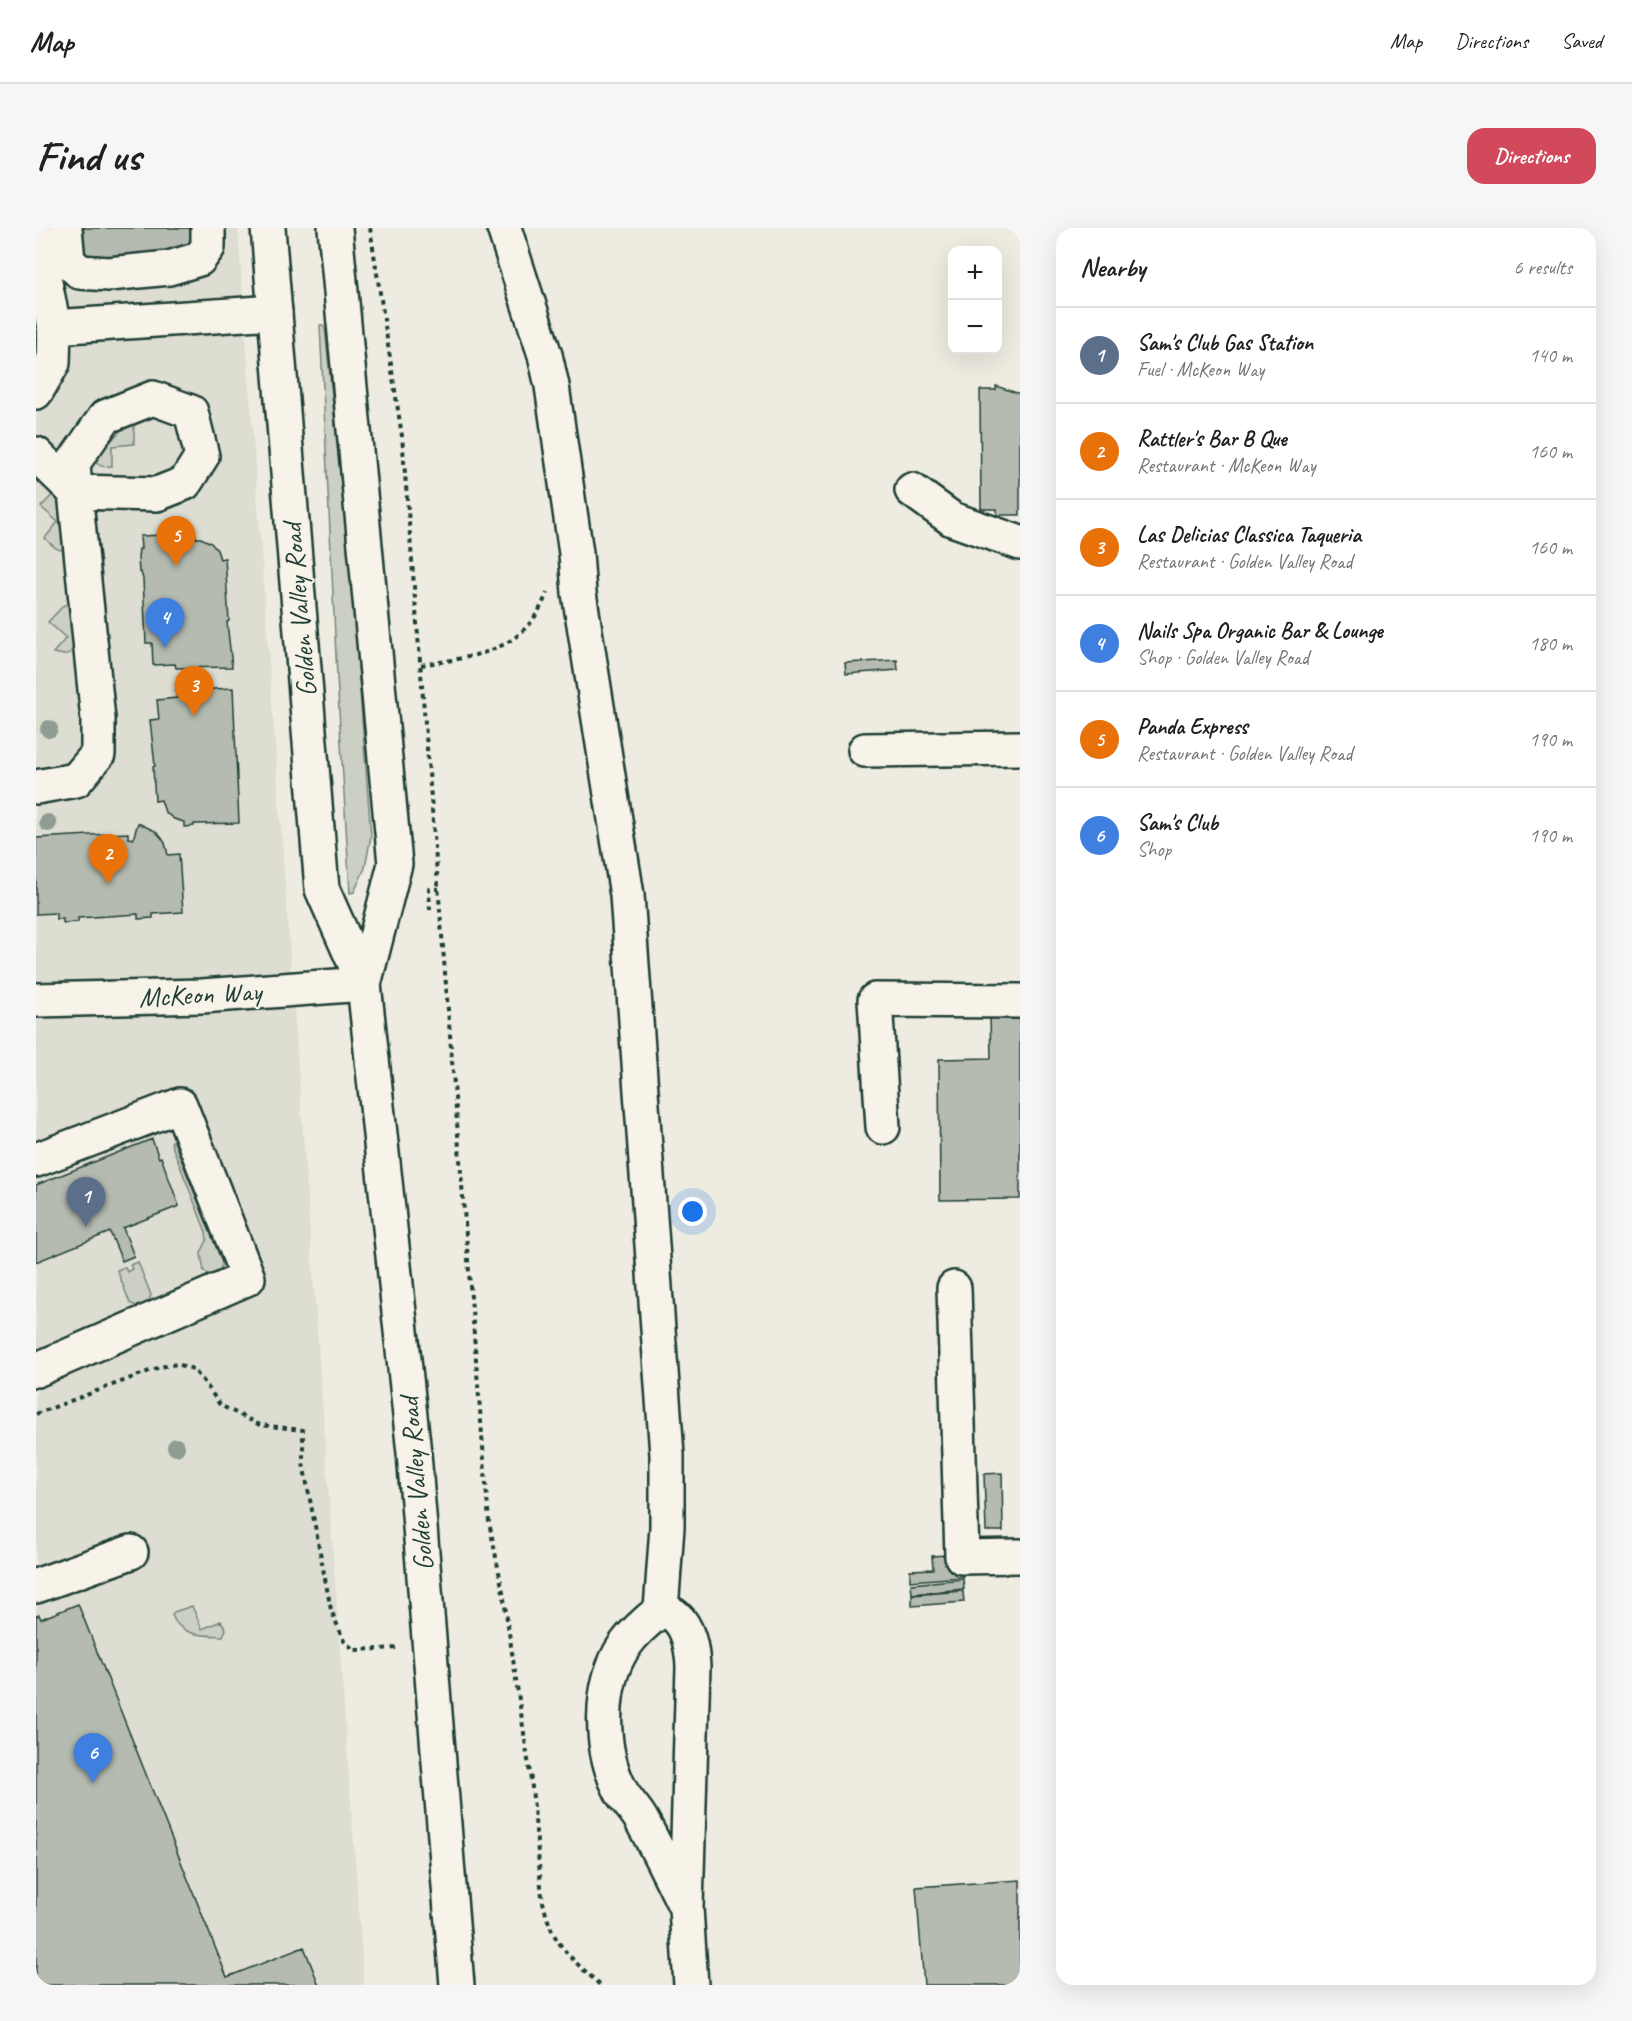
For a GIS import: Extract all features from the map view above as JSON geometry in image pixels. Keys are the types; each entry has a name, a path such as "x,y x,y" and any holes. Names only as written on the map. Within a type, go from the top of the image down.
{"main road":[{"path":"65,228 69,261 80,272 109,274 169,268 199,259 208,247 208,228"},
{"name":"Golden Valley Road","path":"268,228 322,889 364,984 414,1453 457,1985"},
{"name":"Golden Valley Road","path":"335,228 395,864 364,984"},
{"path":"504,228 545,355 552,386 576,553 579,593 627,895 667,1455 667,1527 662,1610"},
{"path":"36,238 54,327 53,363 36,392"},
{"path":"54,327 275,312"},
{"path":"36,454 75,492 98,718 98,754 76,780 36,787"},
{"path":"912,490 952,519 1020,543"},
{"path":"865,750 1020,748"},
{"name":"McKeon Way","path":"36,1000 202,996 364,984"},
{"path":"883,1127 875,1000 1020,1001"},
{"path":"36,1160 180,1105 248,1278 36,1370"},
{"path":"954,1288 962,1557 1020,1556"},
{"path":"36,1586 131,1552"},
{"path":"662,1610 675,1616 684,1628 692,1646 686,1908 691,1985"},
{"path":"662,1610 648,1619 624,1647 611,1675 604,1727 608,1754 621,1790 641,1819 686,1908"},
{"path":"641,1819 662,1815 675,1807 690,1792"}],"path":[{"path":"370,228 402,436 489,1522 532,1786 542,1897 551,1932 563,1951 600,1985"},
{"path":"421,665 481,655 500,647 517,636 531,621 544,602 550,585"},
{"path":"430,910 429,889 439,889"},
{"path":"36,1414 160,1367 177,1364 193,1369 220,1405 260,1425 303,1430 303,1463 318,1548 331,1610 344,1641 354,1650 430,1647"}],"shaded area":[{"path":"36,228 238,228 364,1985 36,1985"},
{"path":"320,325 323,325 325,329 352,586 371,836 365,868 354,892 350,893 337,677"},
{"path":"130,420 134,422 134,444 112,446 112,466 97,464 96,458"},
{"path":"58,489 66,550 57,549 45,538 58,522 41,507"},
{"path":"64,605 68,605 74,622 74,636 70,653 64,655 53,653 66,638 48,622"},
{"path":"172,1141 221,1259 220,1270 215,1273 204,1272 201,1253 207,1240 206,1232"},
{"path":"138,1262 151,1295 148,1303 138,1307 130,1303 117,1270 125,1267 127,1272 132,1269 130,1265"},
{"path":"192,1606 202,1629 221,1621 226,1629 223,1636 193,1633 181,1627 172,1615 174,1612"}],"building":[{"path":"75,228 199,228 196,252 80,262"},
{"path":"996,386 1020,394 1020,515 997,515 997,509 981,509 980,390 996,390"},
{"path":"187,532 195,532 196,538 211,543 220,559 225,558 229,621 227,622 232,667 176,668 175,664 153,665 152,643 146,643 143,579 139,572 138,557 139,549 141,549 140,536 188,534"},
{"path":"897,660 898,670 846,674 845,663"},
{"path":"233,688 239,823 194,824 194,826 184,827 184,822 174,819 165,812 161,800 155,801 153,767 155,766 150,720 159,719 157,700 177,698 176,691"},
{"path":"138,823 155,831 161,837 168,855 179,854 183,912 153,914 153,918 138,919 138,914 78,918 78,922 63,923 63,919 56,919 56,913 36,914 36,838 128,833 128,838 133,839"},
{"path":"1020,1016 1020,1199 940,1200 939,1059 991,1058 990,1017"},
{"path":"152,1139 179,1206 123,1228 134,1256 122,1261 110,1232 36,1262 36,1185"},
{"path":"1002,1473 1003,1531 986,1531 984,1474"},
{"path":"961,1554 963,1577 910,1581 910,1570 933,1569 932,1556"},
{"path":"963,1579 964,1589 912,1594 911,1584"},
{"path":"963,1591 964,1602 912,1606 912,1595"},
{"path":"78,1604 227,1977 304,1947 319,1985 36,1985 36,1616 39,1615 41,1619"},
{"path":"1020,1880 1020,1985 924,1985 916,1887"}],"place":[{"name":"Panda Express","path":"176,566"},
{"name":"Nails Spa Organic Bar & Lounge","path":"165,648"},
{"name":"Las Delicias Classica Taqueria","path":"194,716"},
{"name":"Rattler's Bar B Que","path":"108,884"},
{"name":"Sam's Club Gas Station","path":"86,1227"},
{"name":"Sam's Club","path":"93,1783"}]}
